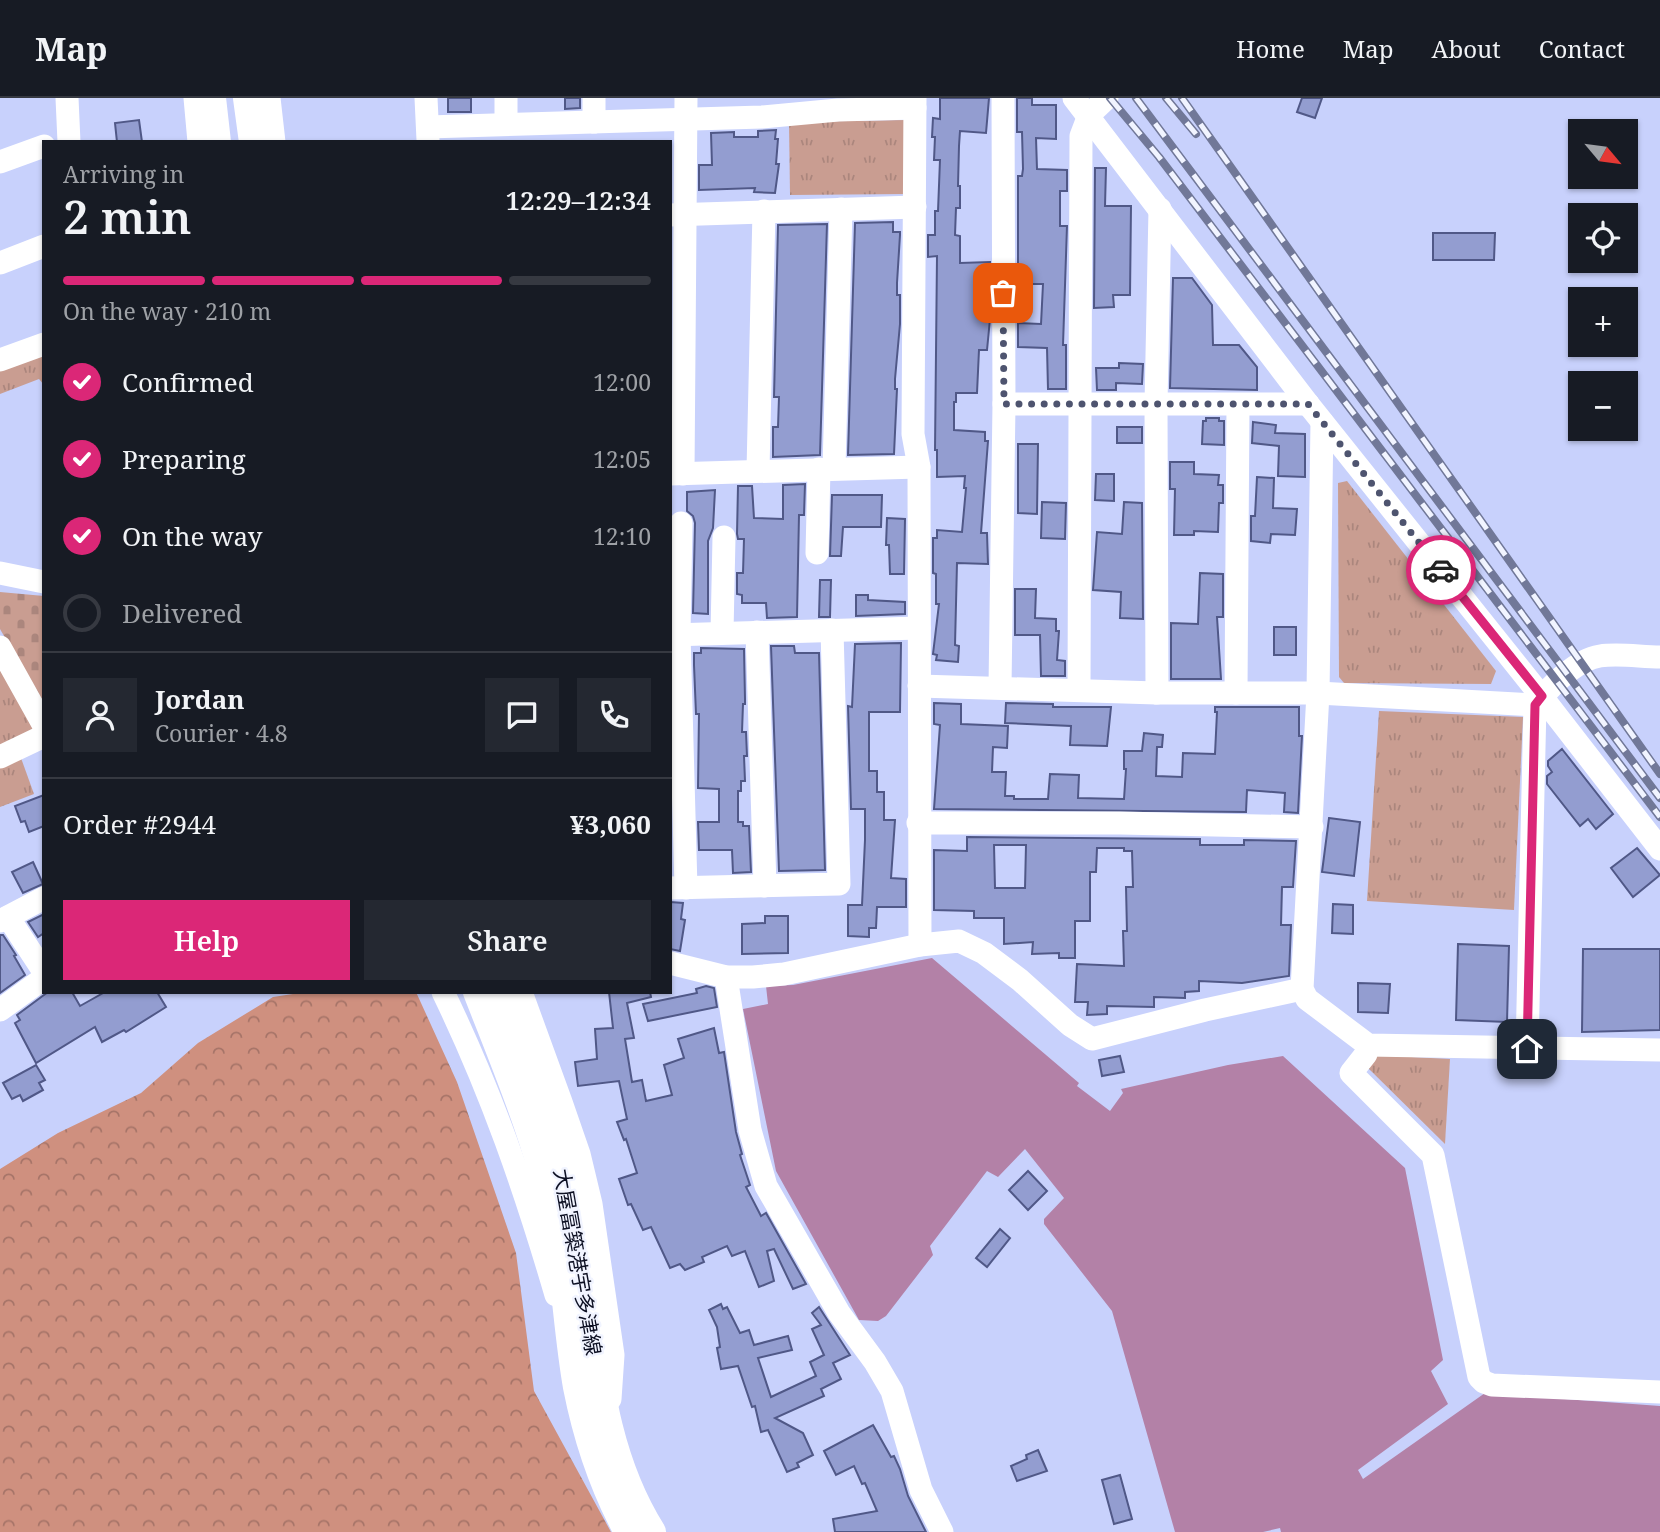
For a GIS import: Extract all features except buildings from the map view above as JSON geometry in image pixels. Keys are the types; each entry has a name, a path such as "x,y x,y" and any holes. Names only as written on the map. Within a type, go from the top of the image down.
{"main road":[{"path":"212,98 217,140"},
{"path":"247,98 253,140"},
{"name":"大屋冨築港宇多津線","path":"478,994 511,1079 544,1180 556,1233 578,1388 592,1448 605,1484 628,1532"},
{"name":"大屋冨築港宇多津線","path":"500,994 550,1125 564,1173 577,1234 598,1380 608,1427 628,1487 652,1532"}],"street":[{"path":"64,140 67,98"},
{"path":"195,98 199,140"},
{"path":"269,98 274,140"},
{"path":"426,98 428,134 506,124 594,122 687,108 915,103 914,435 919,467 920,946"},
{"path":"506,98 506,124"},
{"path":"594,98 594,122"},
{"path":"1000,687 1004,404 1003,98"},
{"path":"1082,106 1107,98"},
{"path":"1082,106 1315,413 1539,701 1660,849"},
{"path":"1079,690 1078,403 1082,106"},
{"path":"687,108 679,215 677,474 919,467"},
{"path":"0,162 42,147"},
{"path":"679,215 915,207"},
{"path":"817,553 827,469 841,209"},
{"path":"1157,693 1156,404 1160,209"},
{"path":"758,470 764,211"},
{"path":"0,263 42,247"},
{"path":"0,360 42,345"},
{"path":"1004,404 1237,405 1315,413"},
{"path":"1236,693 1237,405"},
{"path":"1315,413 1318,693 1302,989 1307,999 1368,1045 1660,1050"},
{"path":"681,523 675,634 678,888 839,884 832,630"},
{"path":"722,633 724,537"},
{"path":"0,573 42,582"},
{"path":"675,634 919,628"},
{"path":"757,632 765,886"},
{"path":"0,647 42,722"},
{"path":"1527,1049 1539,701 1558,680 1598,656 1660,657"},
{"path":"919,686 1157,693 1318,693 1539,701"},
{"path":"0,757 42,737"},
{"path":"918,823 1312,827"},
{"path":"42,899 4,919 42,969"},
{"path":"672,963 726,977 784,974 920,946 958,941 984,953 1069,1025 1091,1040 1205,1010 1302,989"},
{"path":"726,977 750,1130 766,1186 839,1313 875,1362 892,1391 921,1490 942,1532"},
{"path":"0,1010 42,979"},
{"path":"444,994 506,1136 571,1345"},
{"path":"522,994 566,1115 591,1204 612,1355 608,1427"},
{"path":"1368,1045 1366,1054 1351,1073 1433,1155 1479,1377 1492,1385 1660,1392"}],"green space":[{"path":"907,120 908,194 790,195 789,122"},
{"path":"42,350 42,383 39,379 0,394 0,366"},
{"path":"1347,481 1496,671 1491,684 1344,683 1339,677 1338,483"},
{"path":"0,592 42,596 42,702 0,629"},
{"path":"0,665 33,729 0,751"},
{"path":"1379,711 1523,717 1514,910 1367,901"},
{"path":"21,758 34,794 0,807 0,765"},
{"path":"293,994 417,994 457,1082 516,1253 534,1391 611,1532 0,1532 0,1169 58,1133 141,1093 198,1043 273,997"},
{"path":"1373,1055 1450,1059 1445,1144 1365,1065"}],"shaded area":[{"path":"932,958 1079,1083 1077,1086 1110,1111 1123,1093 1121,1089 1228,1065 1283,1056 1405,1168 1443,1360 1431,1371 1448,1404 1358,1470 1363,1479 1485,1393 1660,1406 1660,1532 1281,1532 1280,1528 1263,1532 1175,1532 1112,1311 1044,1224 1044,1219 1064,1198 1025,1149 998,1177 987,1171 930,1246 933,1255 886,1316 878,1321 859,1320 776,1171 743,1009 768,1004 766,986 793,985"}],"railway":[{"path":"1110,98 1159,157 1660,817"},
{"path":"1136,98 1660,798"},
{"path":"1166,98 1196,134"},
{"path":"1182,98 1660,774"}],"way so far":[{"path":"1003,293 1004,404 1308,404 1441,570"}],"route":[{"path":"1441,570 1542,696 1535,705 1527,1049"}]}
